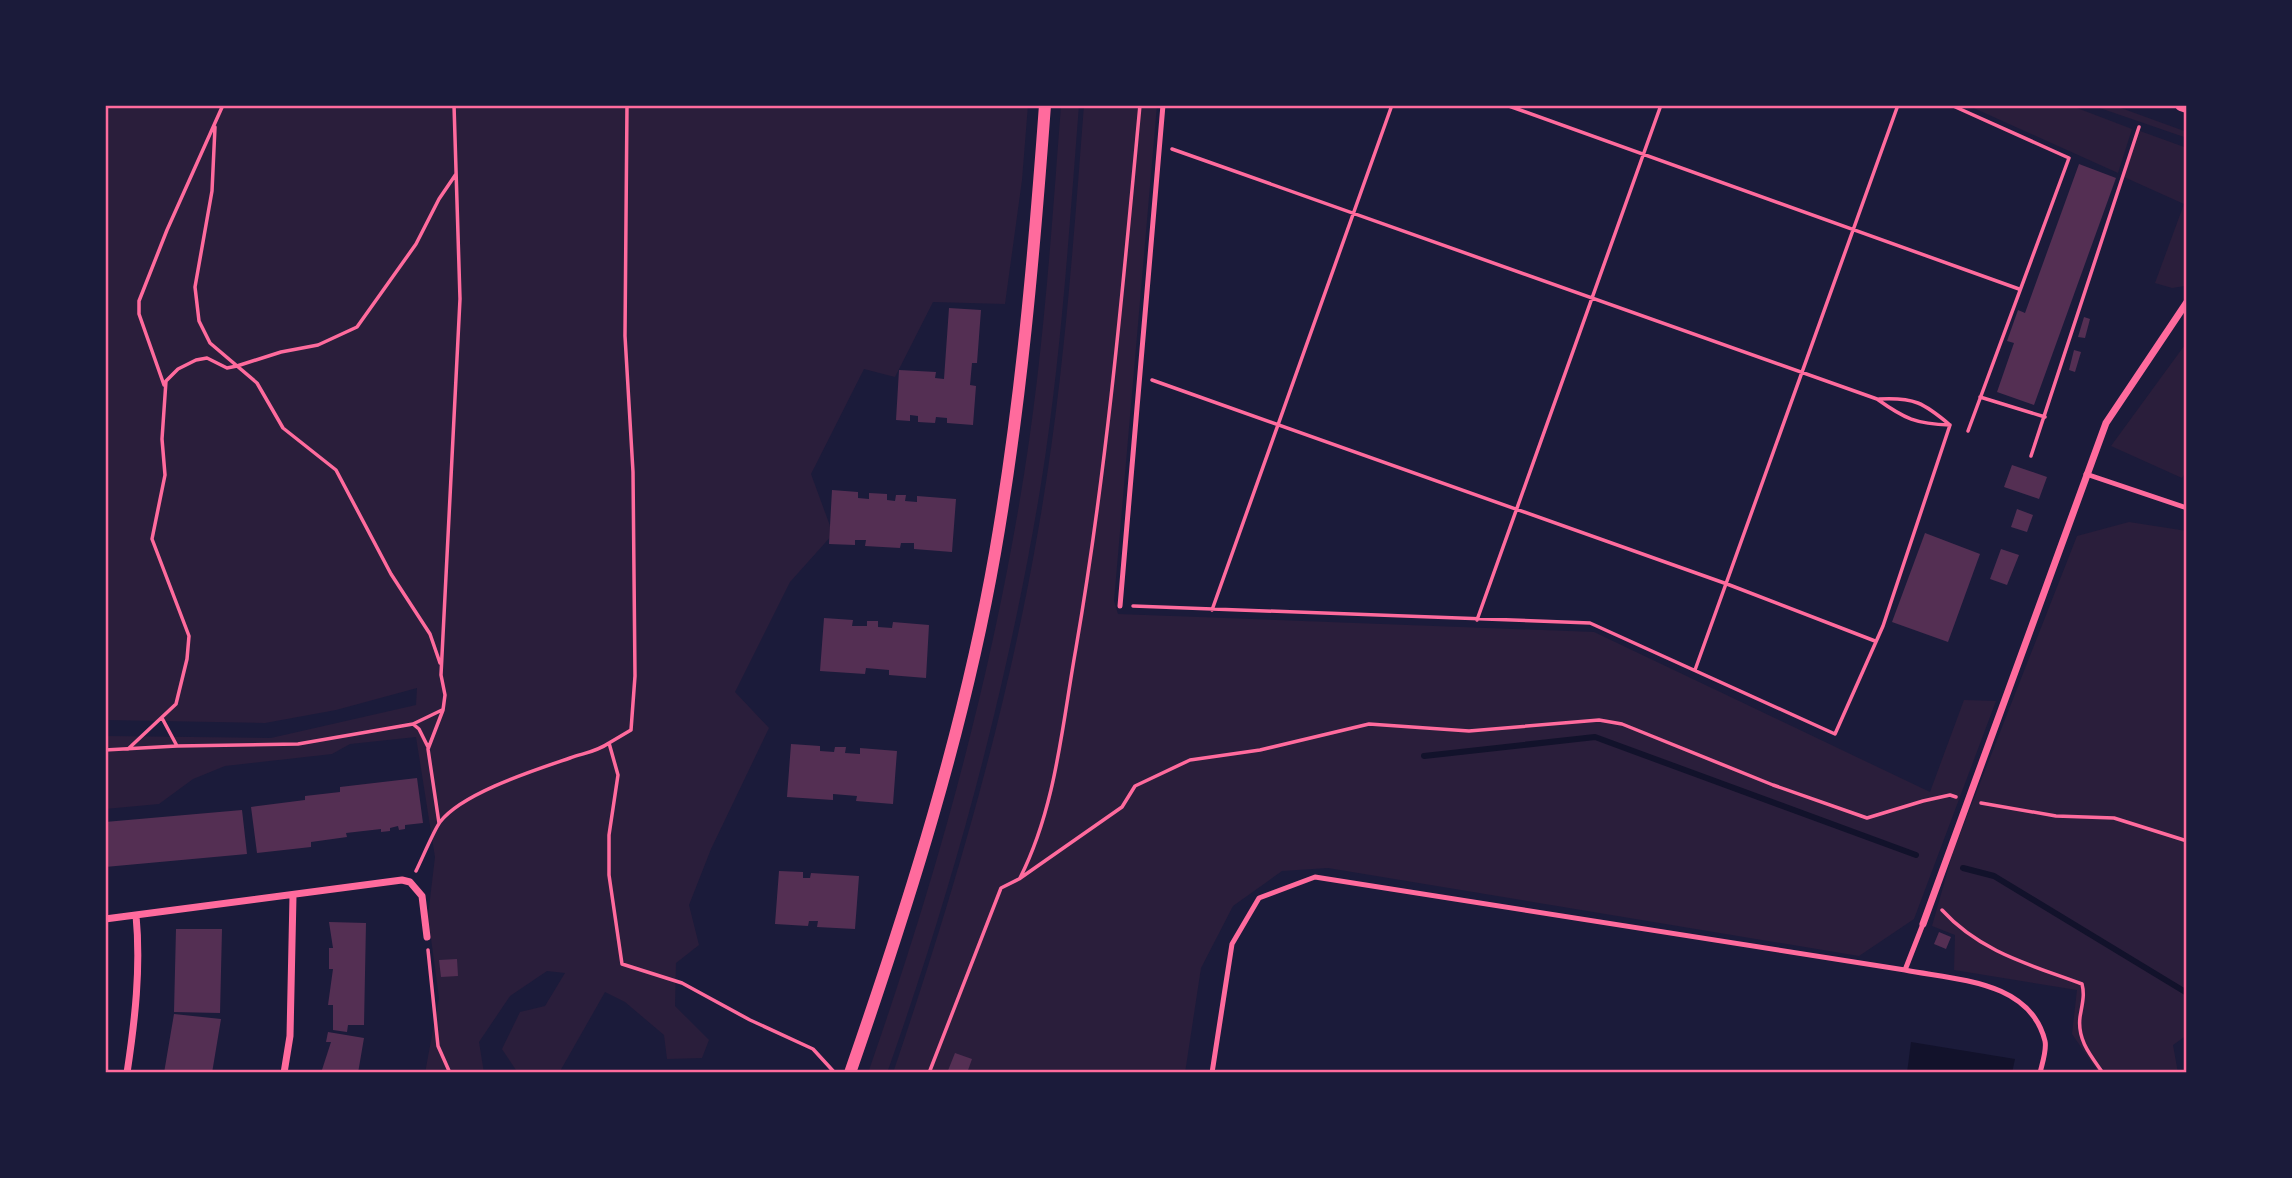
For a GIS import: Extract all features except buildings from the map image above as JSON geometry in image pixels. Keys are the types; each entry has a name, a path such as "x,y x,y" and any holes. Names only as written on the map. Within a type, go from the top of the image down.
{"street":[{"path":"850,1073 901,927 934,810 962,706 989,580 1025,343 1045,105"},
{"path":"2181,105 2187,107"},
{"path":"1923,924 2106,423 2187,302"},
{"path":"105,919 410,882 422,896 427,937"},
{"path":"284,1073 290,1036 293,896"},
{"path":"127,1073 136,1013 136,915"}],"lane":[{"path":"1120,606 1163,105"},
{"path":"2086,474 2187,508"},
{"path":"1212,1073 1232,944 1259,898 1315,877 1905,970 1996,988 2028,1006 2046,1043 2040,1073"},
{"path":"1905,970 1923,924"}],"path":[{"path":"165,390 139,314 139,301 167,230 223,105"},
{"path":"441,675 459,338 460,253 454,105"},
{"path":"410,882 439,823 492,787 578,755 595,752 631,730 635,677 634,472 625,337 626,105"},
{"path":"1019,880 1040,831 1050,792 1086,592 1107,429 1140,105"},
{"path":"1212,610 1392,105"},
{"path":"1506,105 2019,289"},
{"path":"1477,620 1661,105"},
{"path":"1695,670 1898,105"},
{"path":"1951,105 2069,158 1968,431"},
{"path":"215,127 212,191 197,264 195,307 210,343 257,383 283,428 336,470 391,574 430,634 436,646 445,695 443,710 428,749"},
{"path":"2031,456 2139,127"},
{"path":"1160,144 1877,399 1902,417 1921,424 1950,425"},
{"path":"128,748 176,704 183,682 189,636 152,539 165,475 162,439 165,390 170,376 195,360 207,358 227,368 237,366 281,352 318,345 357,327 416,244 439,198 456,174"},
{"path":"1140,376 1727,583 1875,641"},
{"path":"1980,397 2045,417"},
{"path":"1877,399 1907,398 1929,407 1950,425"},
{"path":"1120,606 1590,623 1835,734 1883,626 1950,425"},
{"path":"105,750 298,744 413,724 443,710"},
{"path":"162,718 177,746"},
{"path":"929,1073 1001,888 1019,880 1122,807 1135,786 1166,770 1209,755 1260,750 1369,724 1469,731 1599,719 1622,724 1773,785 1867,818 1950,795 2046,815 2114,818 2187,841"},
{"path":"413,724 419,729 428,749 439,823"},
{"path":"609,743 618,775 609,835 609,875 622,964 682,983 750,1020 813,1049 835,1073"},
{"path":"1931,899 1952,922 2019,963 2082,984 2084,993 2079,1021 2083,1045 2103,1073"},
{"path":"427,937 438,1046 450,1073"}],"shaded area":[{"path":"105,105 1028,105 1022,180 1005,304 933,302 895,377 864,369 811,474 833,534 790,582 735,692 769,728 711,849 689,905 699,945 676,963 675,1006 709,1040 702,1058 667,1059 664,1035 625,1002 605,992 559,1073 518,1073 502,1049 520,1012 545,1006 565,973 547,971 510,996 479,1042 484,1073 425,1073 439,998 428,916 435,857 416,737 350,744 332,754 225,766 193,779 159,804 105,809 105,736 271,738 416,705 417,688 336,710 265,723 105,720"},
{"path":"1061,105 1079,105 1054,390 1028,559 996,709 935,928 887,1073 868,1073 936,863 956,792 1006,578 1027,455 1040,356"},
{"path":"1084,105 1157,105 1114,601 1118,614 1594,632 1930,792 1964,700 1996,701 1914,919 1859,956 1328,868 1282,871 1233,906 1201,968 1185,1073 893,1073 976,805 1025,600 1047,478 1061,372"},
{"path":"1967,105 2069,105 2132,129 2118,173"},
{"path":"2094,106 2121,108 2187,132 2187,138"},
{"path":"2140,131 2187,148 2185,286 2172,288 2155,283 2184,204 2124,177"},
{"path":"2187,342 2187,470 2182,478 2111,446"},
{"path":"2129,522 2187,531 2187,1035 2173,1045 2178,1073 2099,1073 2072,1034 2077,990 1954,970 1955,935 1932,926 1953,852 2077,536"},
{"path":"1911,1042 2015,1059 2012,1073 1907,1073"}],"waterway":[{"path":"1424,756 1595,737 1916,855"},
{"path":"1963,868 1994,876 2187,993"}]}
